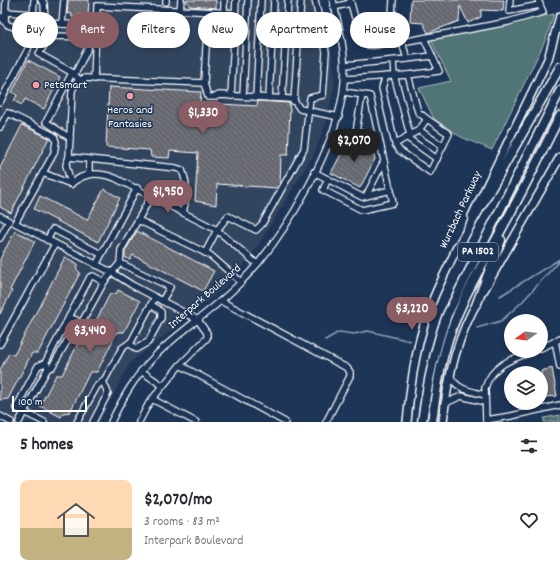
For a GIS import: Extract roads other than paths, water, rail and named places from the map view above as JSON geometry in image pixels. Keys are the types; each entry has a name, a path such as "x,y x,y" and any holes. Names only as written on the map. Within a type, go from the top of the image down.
{"highway":[{"path":"455,252 560,67"},
{"name":"PA 1502","path":"422,422 429,375 437,342 448,315 560,91"},
{"name":"PA 1502","path":"432,422 436,386 445,349 456,319 472,284 512,212 560,116"},
{"path":"477,303 512,212"}],"main road":[{"name":"Wurzbach Parkway","path":"407,422 411,380 420,338 434,297 548,59 555,39 560,16"},
{"path":"555,39 560,31"},
{"path":"443,422 444,404 450,375 465,325 560,157"}],"street":[{"path":"5,22 6,0"},
{"path":"33,12 34,0"},
{"path":"41,0 44,3 44,12"},
{"path":"62,24 64,0"},
{"path":"113,7 114,0"},
{"path":"180,10 181,0"},
{"path":"224,0 224,12"},
{"path":"235,12 236,0"},
{"path":"243,96 248,0"},
{"path":"256,97 261,0"},
{"path":"269,98 274,0"},
{"path":"282,98 288,0"},
{"path":"294,101 301,0"},
{"path":"205,253 217,230 228,216 256,230 262,224 304,149 310,98 324,95 326,52 315,0"},
{"name":"Interpark Boulevard","path":"111,422 129,387 141,371 169,343 221,301 241,282 258,264 277,239 296,208 333,134 339,116 344,92 345,65 343,45 333,0"},
{"path":"334,7 351,2 362,40 364,44 370,46 390,40 393,0"},
{"path":"407,59 402,42 508,22 542,12 539,3 509,11 510,0"},
{"path":"97,3 113,7 208,12"},
{"path":"6,12 12,12"},
{"path":"0,16 8,25 12,26"},
{"path":"58,24 66,24"},
{"path":"39,54 49,36 66,36"},
{"path":"345,79 408,75 439,71 424,38"},
{"path":"70,138 46,122 88,48"},
{"path":"93,48 94,79"},
{"path":"206,48 204,83 208,96 243,96 290,99 294,101 300,109 339,116"},
{"path":"231,96 233,48"},
{"path":"0,102 28,49 74,72 80,80"},
{"path":"345,65 432,56"},
{"path":"393,61 394,75 408,136 437,159"},
{"path":"386,76 382,88 395,144 399,150 430,172 449,134 418,112 408,75"},
{"path":"71,184 66,165 69,157 72,91 75,84 80,80 85,78 204,83"},
{"path":"328,179 323,190 362,210 394,203 370,96 344,92"},
{"path":"362,95 356,132 373,136 378,135"},
{"path":"0,127 8,113 54,136 56,142 54,153 43,173 0,238"},
{"path":"395,144 419,130 427,119"},
{"path":"419,130 443,146"},
{"path":"69,157 176,168 182,170 187,181 187,195 183,212"},
{"path":"89,160 89,174"},
{"path":"366,196 384,161"},
{"path":"314,172 362,197 391,190"},
{"path":"43,173 71,184"},
{"path":"71,184 79,177 89,174 108,175 137,188 217,230 258,264"},
{"path":"96,265 137,188"},
{"path":"44,422 16,408 38,366 47,365 52,367 77,324 82,322 104,282 120,263 121,250 151,196"},
{"path":"0,216 113,273 155,298 198,320 207,333 207,338 180,365 152,399 139,422"},
{"path":"138,220 205,253 241,282"},
{"path":"47,240 53,229 102,254"},
{"path":"0,344 55,244"},
{"path":"120,263 170,287 162,301"},
{"path":"19,422 69,317 90,277 93,276 104,282"},
{"path":"77,422 97,386 103,381 122,348 130,343 155,298"},
{"path":"221,301 347,368 350,372 350,376 326,422"},
{"path":"130,343 136,349 148,342 160,318 161,312 151,305"},
{"path":"69,317 76,320 77,324"},
{"path":"548,345 558,340 560,366"},
{"path":"514,358 505,361 486,383 486,421 560,405"},
{"path":"180,365 285,422"},
{"path":"141,371 163,386"},
{"path":"450,375 453,383 459,387 485,395"},
{"path":"93,422 108,393 103,381"},
{"path":"444,404 461,396 485,402"},
{"path":"152,399 196,422"},
{"path":"0,416 11,422"}],"waterway":[{"path":"500,296 560,259"},
{"path":"477,328 501,321 522,302 560,260"},
{"path":"325,340 339,332 354,334 368,331 410,341"}],"place":[{"name":"PetSmart","path":"36,85"},
{"name":"Heros and Fantasies","path":"130,96"}]}
